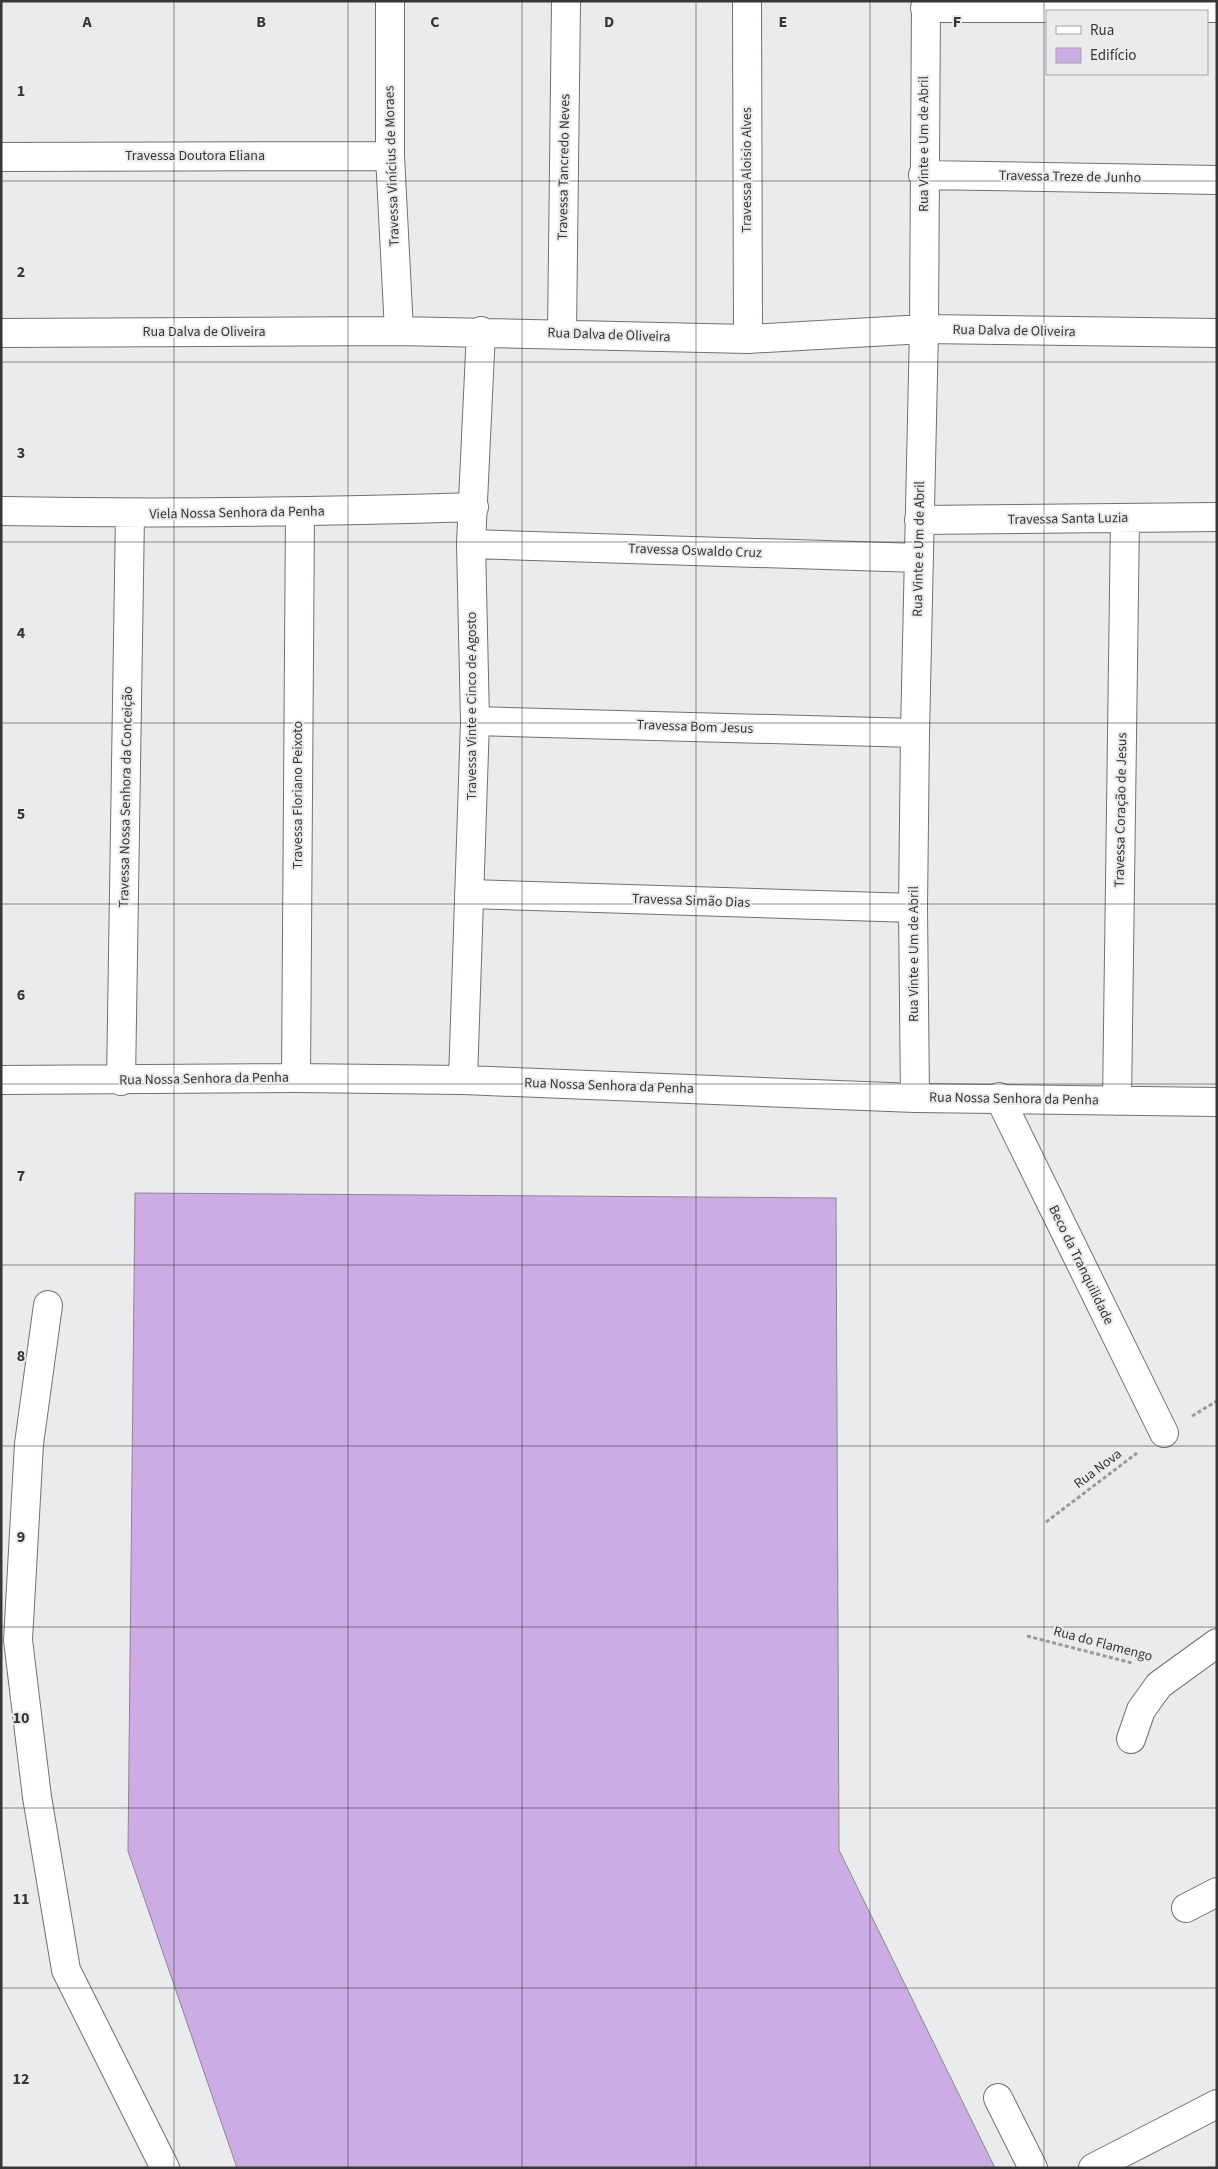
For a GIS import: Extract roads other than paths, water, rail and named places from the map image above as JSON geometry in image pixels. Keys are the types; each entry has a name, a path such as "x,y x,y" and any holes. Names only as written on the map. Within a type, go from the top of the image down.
{"street":[{"name":"Travessa Vinícius de Moraes","path":"390,1 390,156 399,330"},
{"name":"Travessa Tancredo Neves","path":"562,333 566,1"},
{"name":"Travessa Aloisio Alves","path":"747,1 748,339"},
{"path":"925,5 1217,8"},
{"name":"Rua Vinte e Um de Abril","path":"915,1098 913,908 924,329 925,5"},
{"name":"Travessa Doutora Eliana","path":"1,157 390,156"},
{"name":"Travessa Treze de Junho","path":"923,175 1217,180"},
{"name":"Rua Dalva de Oliveira","path":"1,333 399,330 748,339 924,329 1217,333"},
{"name":"Travessa Vinte e Cinco de Agosto","path":"463,1080 475,721 471,544 481,332"},
{"name":"Viela Nossa Senhora da Penha","path":"1,511 130,514 474,507"},
{"name":"Travessa Floriano Peixoto","path":"296,1078 300,512"},
{"name":"Travessa Nossa Senhora da Conceição","path":"122,1081 130,514"},
{"name":"Travessa Santa Luzia","path":"919,520 1217,517"},
{"name":"Travessa Coração de Jesus","path":"1117,1102 1125,518"},
{"name":"Travessa Oswaldo Cruz","path":"471,544 919,558"},
{"name":"Travessa Bom Jesus","path":"475,721 915,732"},
{"name":"Travessa Simão Dias","path":"469,894 913,908"},
{"name":"Rua Nossa Senhora da Penha","path":"1,1080 122,1081 296,1078 463,1080 915,1098 999,1097 1117,1102 1217,1102"},
{"name":"Beco da Tranquilidade","path":"999,1097 1164,1433"},
{"path":"48,1305 29,1444 18,1640 37,1797 66,1970 166,2168"},
{"path":"1131,1739 1141,1710 1159,1685 1217,1643"},
{"path":"1186,1908 1217,1892"},
{"path":"998,2098 1034,2168"},
{"path":"1092,2168 1217,2104"}]}
